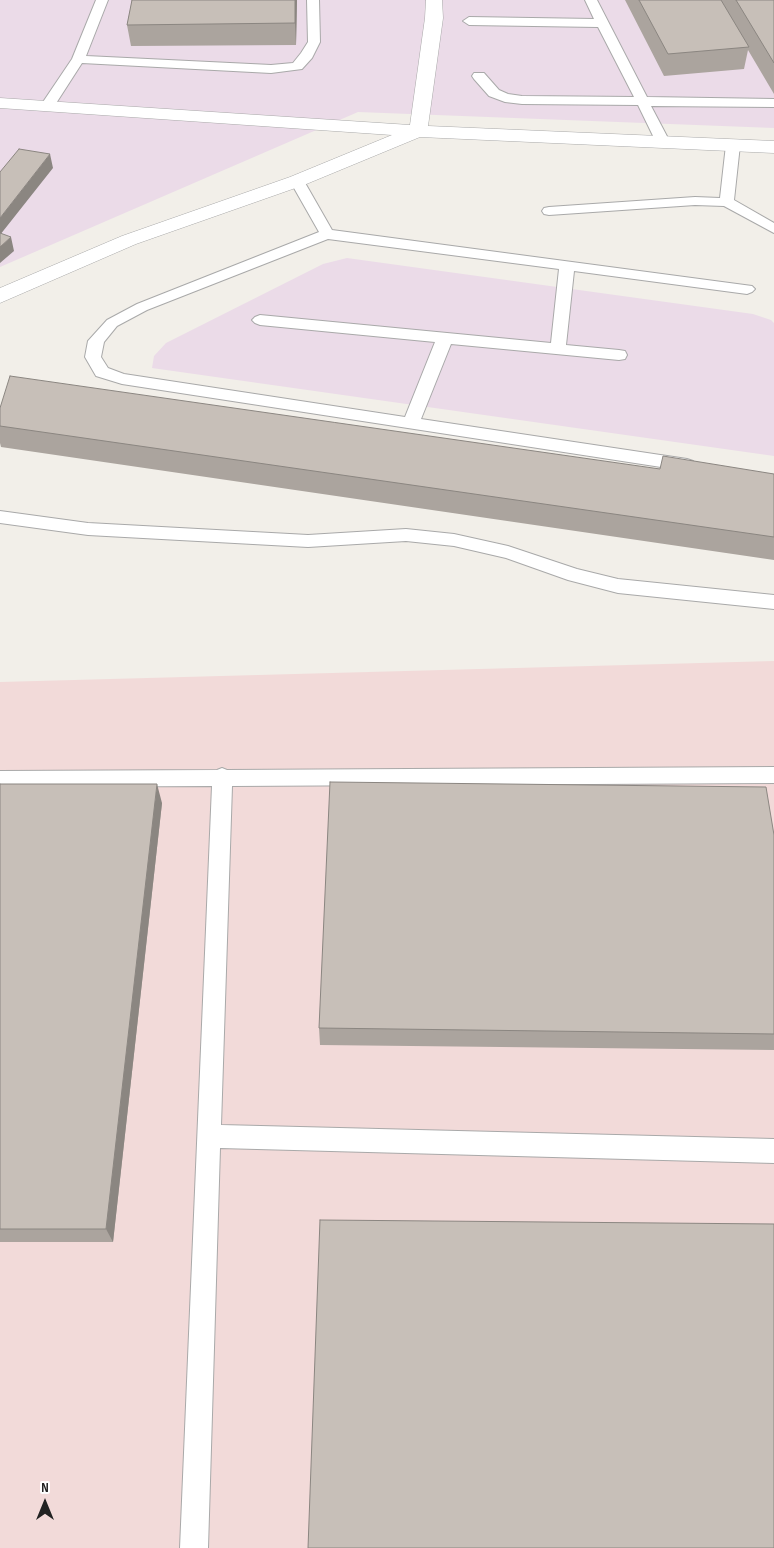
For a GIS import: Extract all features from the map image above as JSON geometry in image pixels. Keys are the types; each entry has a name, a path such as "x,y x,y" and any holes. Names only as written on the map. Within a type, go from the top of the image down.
{"street":[{"path":"418,131 434,18 434,0"},
{"path":"0,103 418,131 774,147"},
{"path":"0,296 129,240 297,181 418,131"}],"lane":[{"path":"48,105 78,59 102,0"},
{"path":"78,59 271,69 297,66 307,55 314,42 313,0"},
{"path":"591,0 663,142"},
{"path":"469,21 603,23"},
{"path":"479,76 494,93 504,98 522,100 774,103"},
{"path":"727,202 733,145"},
{"path":"297,181 327,234"},
{"path":"549,211 694,201 727,202 774,229"},
{"path":"701,467 122,379 102,372 93,357 96,341 112,323 142,307 327,234 747,289"},
{"path":"558,349 567,266"},
{"path":"260,320 619,355"},
{"path":"411,423 445,338"},
{"path":"0,517 88,529 308,541 406,535 454,540 508,552 574,575 618,586 774,602"},
{"path":"0,778 774,775"},
{"path":"194,1548 222,776"},
{"path":"209,1136 774,1151"}],"shaded area":[{"path":"0,0 774,0 774,128 358,112 0,267"},
{"path":"347,258 753,314 771,320 774,323 774,456 152,368 154,356 166,343 323,264"},
{"path":"774,661 774,1548 0,1548 0,682"}],"building":[{"path":"132,0 295,0 295,23 127,25"},
{"path":"639,0 721,0 749,47 668,54"},
{"path":"736,0 774,0 774,63"},
{"path":"19,149 50,154 0,218 0,172"},
{"path":"0,233 11,237 0,247"},
{"path":"10,376 660,469 663,456 774,474 774,537 0,426 0,408"},
{"path":"330,782 766,787 774,835 774,1034 319,1028"},
{"path":"0,784 157,784 106,1229 0,1229"},
{"path":"320,1220 774,1224 774,1548 308,1548"}]}
